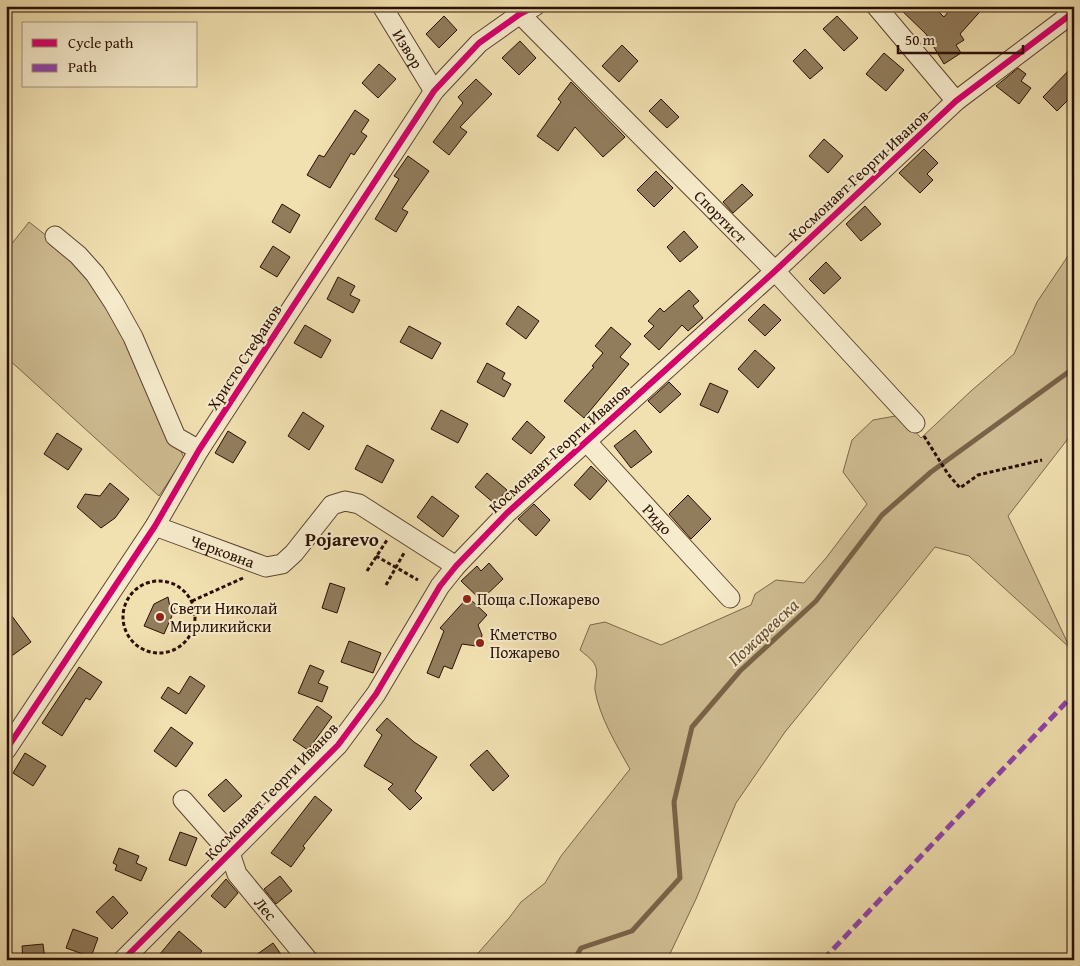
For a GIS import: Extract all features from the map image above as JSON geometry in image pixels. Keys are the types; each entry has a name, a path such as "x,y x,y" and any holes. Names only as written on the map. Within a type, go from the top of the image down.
{"street":[{"name":"Извор","path":"382,6 434,90"},
{"path":"876,6 956,101"},
{"name":"Христо Стефанов","path":"6,750 155,526 199,450 434,90 479,43 528,10"},
{"name":"Спортист","path":"528,10 776,271 915,423"},
{"name":"Космонавт Георги Иванов","path":"123,960 338,745 376,694 440,586 456,566 507,513 776,271 956,101 1074,12"},
{"path":"55,236 78,255 104,288 132,337 176,436 199,450"},
{"name":"Ридо","path":"586,441 730,598"},
{"name":"Черковна","path":"155,526 266,567 282,564 294,553 332,505 345,501 359,504 456,566"},
{"path":"183,800 230,853"},
{"name":"Лес","path":"230,853 237,874 308,960"}],"path":[{"path":"930,443 948,474 960,488 978,475 1042,460"},
{"path":"366,571 392,533"},
{"path":"386,585 407,548"},
{"path":"376,556 418,580"},
{"path":"192,601 266,567"},
{"path":"166,581 178,586 188,594 192,601 195,613 194,626 189,638 175,650 158,654 144,651 126,635 122,623 123,609 128,597 142,584 166,581"}],"shaded area":[{"path":"29,222 84,265 138,356 184,458 159,496 6,357 6,251"},
{"path":"1074,247 1074,431 1008,516 1070,648 969,556 935,547 785,732 736,803 696,899 667,960 472,960 521,902 545,883 561,856 630,769 600,710 595,690 596,667 591,659 580,650 590,625 605,622 661,645 751,605 755,594 776,580 804,583 826,558 867,504 843,472 852,440 873,420 901,415 921,438 1014,354 1037,302"}],"building":[{"path":"897,6 933,6 944,17 953,6 985,6 960,34 964,40 956,45 961,53 944,64 926,34"},
{"path":"444,16 457,30 439,48 426,34"},
{"path":"837,16 858,38 844,51 823,29"},
{"path":"520,41 536,58 519,75 502,58"},
{"path":"622,45 638,61 619,82 602,66"},
{"path":"805,49 823,68 810,79 793,61"},
{"path":"884,53 904,70 886,91 866,74"},
{"path":"379,64 396,79 378,98 362,83"},
{"path":"1074,65 1074,94 1057,111 1043,97"},
{"path":"1018,68 1026,74 1021,81 1031,88 1019,104 996,86"},
{"path":"476,79 492,94 460,127 467,132 449,155 433,142 463,103 458,97"},
{"path":"571,82 625,137 603,157 575,127 558,151 537,136 561,102 558,99"},
{"path":"661,99 679,117 667,128 649,111"},
{"path":"355,110 369,120 361,132 367,136 354,155 351,153 330,188 307,175 319,155 324,157"},
{"path":"824,139 843,156 828,173 809,156"},
{"path":"924,149 938,163 927,174 933,180 920,193 899,173"},
{"path":"408,156 429,171 402,209 408,212 396,232 375,219 399,179 394,176"},
{"path":"656,171 673,188 654,207 637,190"},
{"path":"742,184 753,195 733,213 723,202"},
{"path":"282,204 300,215 290,233 272,222"},
{"path":"865,206 881,224 861,241 846,224"},
{"path":"684,231 698,247 680,262 667,247"},
{"path":"273,246 290,257 277,277 260,267"},
{"path":"826,262 841,278 824,294 809,279"},
{"path":"338,277 355,286 350,295 360,300 353,313 327,299"},
{"path":"689,290 699,301 693,306 703,318 688,331 682,325 659,350 644,336 654,326 648,321 660,308 664,312"},
{"path":"764,304 781,320 765,336 748,320"},
{"path":"518,306 539,321 526,339 506,324"},
{"path":"305,325 331,340 321,358 294,343"},
{"path":"409,326 441,343 432,359 400,342"},
{"path":"611,327 631,344 620,357 629,364 584,418 564,401 594,367 592,366 603,353 595,346"},
{"path":"755,350 775,368 758,388 738,369"},
{"path":"487,363 505,373 502,379 511,384 504,397 477,382"},
{"path":"669,382 681,394 660,413 648,401"},
{"path":"710,383 728,391 718,413 700,405"},
{"path":"441,410 468,424 458,443 431,429"},
{"path":"303,412 324,426 309,450 288,436"},
{"path":"527,421 545,437 531,454 512,439"},
{"path":"635,430 652,452 631,468 614,446"},
{"path":"228,431 246,442 233,463 215,453"},
{"path":"57,433 82,449 68,470 44,454"},
{"path":"367,445 394,460 382,483 355,469"},
{"path":"591,466 607,481 590,500 574,485"},
{"path":"487,473 507,490 495,504 475,487"},
{"path":"110,483 129,499 115,518 101,528 77,507 85,494 100,496"},
{"path":"688,495 711,519 691,539 669,514"},
{"path":"432,496 459,516 443,537 417,517"},
{"path":"534,504 550,520 536,536 518,519"},
{"path":"489,563 503,579 481,600 461,581 477,566 481,571"},
{"path":"330,583 345,588 337,613 322,608"},
{"name":"Свети Николай Мирликийски","path":"168,597 170,607 175,609 164,634 144,626 154,604"},
{"path":"468,597 487,615 478,625 482,635 481,641 476,646 462,644 452,669 444,666 439,678 427,673 444,631 440,628"},
{"path":"6,608 31,642 6,660"},
{"path":"349,641 381,653 373,673 341,662"},
{"path":"310,665 324,671 318,683 328,687 322,702 298,693"},
{"path":"79,667 102,682 90,700 86,698 62,736 42,723"},
{"path":"190,676 205,686 186,714 161,698 168,687 179,694"},
{"path":"317,706 332,717 308,750 293,740"},
{"path":"387,718 414,742 437,757 415,791 422,798 410,810 388,789 393,784 364,766 382,735 376,730"},
{"path":"171,727 193,743 176,767 154,751"},
{"path":"487,750 509,776 493,791 470,765"},
{"path":"25,753 46,766 33,786 13,773"},
{"path":"226,779 242,796 224,812 208,795"},
{"path":"315,796 332,810 303,846 305,848 291,867 271,853"},
{"path":"180,832 197,838 186,866 169,860"},
{"path":"119,848 139,856 136,863 147,868 141,881 115,870 117,865 113,863"},
{"path":"280,876 292,891 276,904 264,889"},
{"path":"226,879 238,893 225,908 211,896"},
{"path":"113,896 128,913 112,929 96,912"},
{"path":"73,929 98,938 91,957 66,948"},
{"path":"179,931 202,951 195,960 155,960"},
{"path":"273,943 285,960 249,960"},
{"path":"43,944 45,960 23,960 22,946"}],"waterway":[{"name":"Пожаревска","path":"574,960 581,948 632,931 680,878 674,802 692,727 740,671 816,601 882,515 931,472 1074,368"}],"marked path":[{"path":"823,960 1074,694"}],"cycle path":[{"path":"6,750 155,526 199,450 434,91 479,43 520,14 535,6"},
{"path":"123,960 338,745 376,694 440,586 456,566 507,513 775,271 956,101 1074,12"}],"place":[{"name":"Поща с.Пожарево","path":"467,599"},
{"name":"Свети Николай Мирликийски","path":"160,617"},
{"name":"Кметство Пожарево","path":"480,643"}],"district":[{"name":"Pojarevo","path":"342,539"}]}
